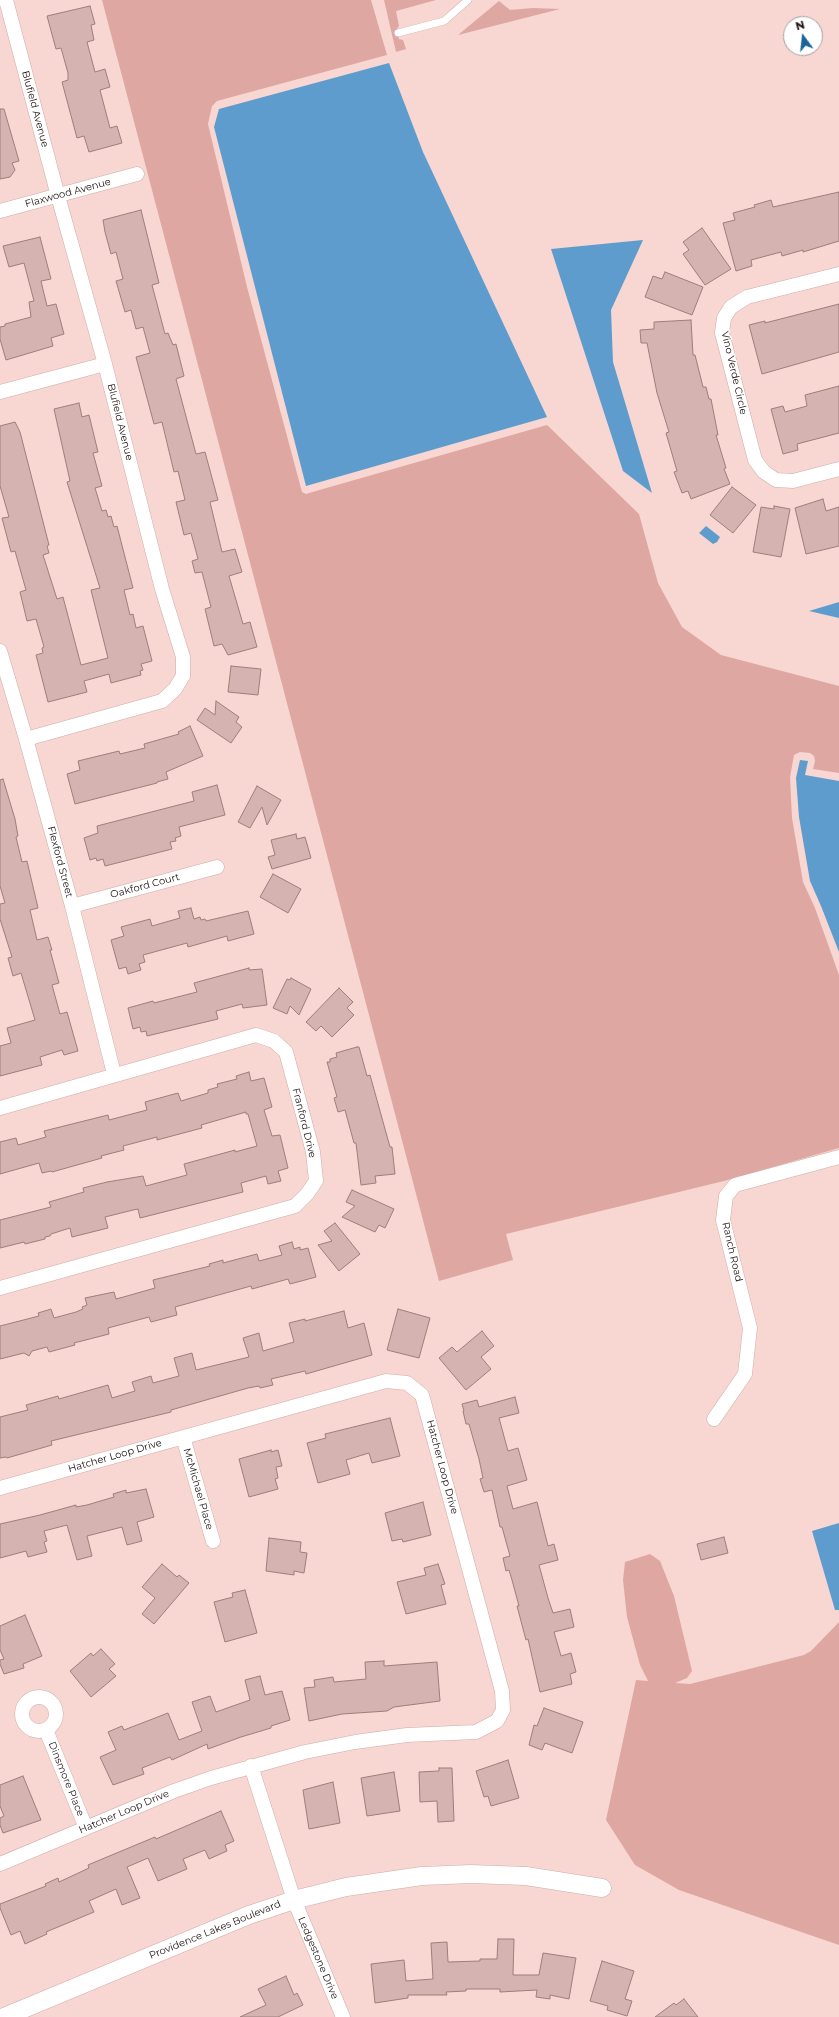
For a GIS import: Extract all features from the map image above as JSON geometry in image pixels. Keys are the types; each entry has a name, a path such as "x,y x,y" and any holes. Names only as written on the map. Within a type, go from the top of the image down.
{"street":[{"name":"Blufield Avenue","path":"6,0 58,196 105,364 162,589 183,657 183,676 175,689 162,700 26,739"},
{"name":"Flaxwood Avenue","path":"0,211 137,174"},
{"name":"Vino Verde Circle","path":"839,274 747,297 731,307 724,318 722,333 755,460 764,472 776,480 793,481 839,469"},
{"path":"0,392 105,364"},
{"name":"Flexford Street","path":"0,651 72,906 114,1074"},
{"name":"Oakford Court","path":"72,906 218,867"},
{"name":"Franford Drive","path":"0,1108 114,1074 256,1035 274,1041 286,1052 313,1152 316,1181 307,1194 295,1206 0,1288"},
{"name":"Ranch Road","path":"714,1419 745,1374 750,1328 723,1220 726,1196 735,1186 839,1157"},
{"name":"Hatcher Loop Drive","path":"0,1488 386,1381 407,1383 422,1395 502,1691 504,1710 497,1720 476,1732 407,1735 355,1742 305,1752 251,1766 174,1791 0,1864"},
{"name":"McMichael Place","path":"183,1437 213,1541"},
{"name":"Dinsmore Place","path":"46,1730 86,1828"},
{"path":"251,1766 294,1900"},
{"name":"Providence Lakes Boulevard","path":"4,2017 211,1930 294,1900 365,1883 446,1874 526,1876 602,1888"},
{"name":"Ledgestone Drive","path":"294,1900 343,2017"}],"lane":[{"path":"398,33 444,21 468,0"}],"shaded area":[{"path":"102,0 371,0 387,55 217,101 212,106 208,124 247,287 302,492 306,494 547,425 639,514 658,583 682,627 721,655 839,686 839,773 813,769 815,761 814,756 810,753 800,752 794,755 790,777 792,818 803,882 815,908 839,975 839,1148 724,1181 506,1234 513,1260 439,1281"},
{"path":"384,0 436,0 396,11 399,26 397,29 399,39 403,40 406,49 396,52"},
{"path":"499,1 510,10 533,8 560,9 458,35"},
{"path":"650,1554 660,1561 674,1596 692,1671 687,1678 675,1683 690,1684 804,1655 811,1651 839,1622 839,1945 679,1890 635,1865 606,1820 636,1680 648,1681 640,1665 627,1617 623,1580 625,1562"}],"water":[{"path":"389,63 423,152 547,417 306,486 214,127 219,109"},
{"path":"643,240 611,310 613,362 652,493 623,471 551,249"},
{"path":"706,526 720,537 717,542 713,544 699,533"},
{"path":"839,602 839,618 809,611"},
{"path":"800,760 808,761 805,775 839,781 839,952 810,881 799,817 796,778"},
{"path":"839,1523 839,1610 835,1610 812,1531"}],"building":[{"path":"90,6 95,24 91,25 94,40 87,42 95,72 105,69 110,87 100,90 110,128 117,126 122,143 89,152 84,136 77,138 62,82 68,80 68,73 61,48 56,49 47,16"},
{"path":"0,109 4,109 19,161 12,163 15,170 10,177 0,179"},
{"path":"839,192 839,241 803,252 803,250 782,256 781,252 751,260 752,266 736,271 723,223 735,220 733,213 755,207 754,205 771,200 773,207"},
{"path":"141,210 159,283 152,285 165,334 168,333 173,345 176,344 184,376 176,379 196,454 205,452 218,500 210,502 222,552 235,549 242,572 229,576 243,624 250,622 257,647 228,655 222,644 214,646 205,609 211,607 202,572 195,573 192,561 198,559 191,533 184,535 176,502 185,500 178,471 174,472 162,422 154,424 136,357 150,353 143,327 136,329 131,310 125,312 116,281 123,279 116,252 111,254 105,232 103,220"},
{"path":"702,228 731,269 705,285 683,254 689,250 683,242"},
{"path":"40,237 51,279 41,281 47,306 56,304 64,334 51,338 53,346 6,360 0,339 0,327 5,326 5,324 31,317 29,302 34,301 24,263 9,267 3,246"},
{"path":"665,272 703,287 692,315 645,297 653,276 662,279"},
{"path":"839,304 839,352 762,374 749,325 765,321 765,323"},
{"path":"691,320 693,355 695,355 703,387 706,387 709,399 711,399 718,435 716,435 726,468 724,469 730,484 691,499 688,491 682,493 674,472 677,471 666,433 669,432 657,393 647,343 641,343 640,330 654,329 654,322"},
{"path":"839,386 839,433 797,444 798,450 783,454 771,409 783,406 785,412 807,406 805,395"},
{"path":"79,403 82,417 89,415 98,452 93,453 102,486 95,488 102,511 106,510 108,517 111,516 114,527 117,526 133,588 124,590 130,615 133,614 136,628 143,626 152,661 141,664 143,670 140,671 141,675 111,683 109,674 84,681 87,692 48,702 36,655 43,653 42,648 44,647 36,619 27,621 20,592 26,590 15,551 11,552 2,518 9,517 0,486 0,426 15,422 20,432 49,545 47,546 49,553 43,555 57,599 63,597 81,665 108,658 91,590 100,588 67,482 70,481 54,409"},
{"path":"732,487 756,505 733,533 710,515"},
{"path":"823,499 826,511 839,507 839,546 806,554 795,508"},
{"path":"774,506 790,509 781,557 753,552 761,507 774,509"},
{"path":"231,666 261,669 258,695 228,692"},
{"path":"216,701 239,717 236,722 242,727 231,743 197,720 205,708 215,715"},
{"path":"190,726 203,756 166,772 168,779 75,804 67,774 80,770 78,761 119,751 120,754 145,748 144,744 179,734 178,732"},
{"path":"3,779 15,819 18,836 16,837 22,862 27,861 38,908 30,910 37,940 48,937 59,983 52,985 60,1014 67,1012 78,1051 64,1055 62,1050 40,1057 42,1065 0,1076 0,1046 11,1043 7,1028 35,1020 21,973 13,976 8,958 12,957 0,919 0,904 5,903 0,886 0,780"},
{"path":"217,785 225,815 179,827 181,836 175,838 176,841 170,842 172,849 105,866 103,859 97,861 96,858 90,860 84,838 98,833 97,826 194,801 192,792"},
{"path":"257,786 281,800 267,825 262,807 250,828 238,822"},
{"path":"296,834 297,839 305,837 311,858 272,869 268,857 275,855 271,840"},
{"path":"273,874 301,889 288,913 260,897"},
{"path":"191,908 194,919 200,917 201,920 205,919 206,921 248,911 254,934 228,941 227,936 188,947 187,943 143,955 145,962 139,964 141,970 128,974 126,967 119,969 111,940 124,936 121,927 150,919 152,926 180,918 178,911"},
{"path":"249,968 249,970 262,969 267,1005 243,1008 242,1004 216,1011 218,1019 147,1036 146,1031 141,1032 140,1027 133,1029 128,1008 197,992 194,983"},
{"path":"291,978 311,989 299,1015 290,1006 287,1014 273,1008 287,979 290,980"},
{"path":"339,988 353,1002 347,1008 354,1015 332,1037 321,1026 316,1031 306,1022"},
{"path":"359,1047 367,1076 370,1075 390,1147 392,1147 395,1174 375,1176 376,1183 361,1185 356,1143 354,1143 345,1110 338,1112 334,1098 337,1097 327,1062 330,1062 330,1059 337,1057 336,1053"},
{"path":"249,1072 251,1081 264,1078 272,1107 264,1110 272,1136 280,1135 288,1168 278,1171 281,1181 268,1184 266,1176 241,1183 243,1192 140,1218 138,1209 133,1210 105,1217 108,1228 72,1237 70,1228 51,1234 50,1236 45,1237 45,1239 0,1248 0,1220 51,1207 49,1202 84,1192 83,1188 107,1182 143,1176 146,1186 187,1175 184,1164 235,1150 235,1152 257,1146 248,1114 246,1114 246,1112 201,1125 202,1128 157,1140 157,1137 123,1146 124,1150 101,1156 102,1158 52,1172 42,1173 39,1163 0,1174 0,1142 16,1138 18,1145 46,1137 44,1131 108,1115 109,1120 147,1110 145,1102 178,1093 181,1101 208,1093 208,1090 218,1087 217,1084 237,1079 236,1076"},
{"path":"352,1190 394,1209 385,1228 379,1225 375,1232 342,1217 355,1206 346,1202"},
{"path":"335,1223 360,1254 339,1271 318,1245 332,1241 324,1231"},
{"path":"292,1242 294,1249 300,1247 300,1250 308,1248 316,1277 290,1284 288,1279 252,1289 251,1286 175,1307 177,1315 151,1322 149,1317 108,1328 109,1334 74,1343 75,1345 49,1352 47,1347 32,1351 29,1356 24,1353 0,1359 0,1326 39,1316 38,1313 51,1309 54,1318 76,1312 83,1309 82,1307 87,1305 85,1298 114,1292 116,1299 127,1296 155,1288 153,1280 210,1266 209,1264 223,1260 223,1263 257,1254 259,1261 282,1255 279,1246"},
{"path":"398,1309 430,1318 419,1358 387,1350"},
{"path":"344,1311 348,1328 364,1323 372,1355 306,1374 305,1371 271,1379 273,1385 260,1388 259,1386 248,1388 171,1410 171,1412 51,1441 52,1445 7,1458 0,1458 0,1417 28,1410 26,1405 58,1396 59,1399 108,1385 112,1398 135,1391 132,1382 151,1376 153,1383 179,1376 174,1358 192,1353 196,1370 249,1357 243,1338 259,1333 263,1351 294,1342 289,1323 305,1319 305,1321"},
{"path":"482,1331 494,1346 481,1357 491,1369 466,1390 439,1358 452,1347 457,1352"},
{"path":"515,1397 519,1413 499,1418 508,1451 518,1448 527,1480 507,1486 513,1509 537,1502 548,1546 554,1544 558,1560 539,1565 548,1598 553,1613 570,1609 574,1627 554,1632 561,1656 571,1653 576,1672 570,1674 572,1684 540,1692 528,1639 526,1640 517,1606 519,1606 512,1580 509,1570 506,1571 503,1558 510,1556 502,1527 500,1527 492,1490 484,1492 480,1479 483,1478 479,1459 469,1424 466,1424 462,1404 477,1400 479,1407"},
{"path":"390,1418 400,1456 372,1463 369,1453 346,1460 350,1474 318,1483 307,1443 326,1438 325,1434"},
{"path":"271,1450 271,1452 278,1450 282,1466 276,1467 278,1478 275,1479 278,1489 249,1497 239,1459"},
{"path":"146,1489 154,1517 137,1522 142,1541 127,1545 122,1527 87,1536 92,1556 77,1560 67,1525 44,1531 47,1541 44,1542 47,1552 28,1557 26,1551 0,1558 0,1524 76,1505 76,1507 87,1505 114,1497 113,1494 126,1490 126,1493"},
{"path":"423,1502 431,1535 403,1542 402,1539 392,1541 385,1513"},
{"path":"724,1537 728,1553 701,1560 697,1544"},
{"path":"269,1538 301,1542 300,1552 307,1553 304,1573 294,1571 294,1575 266,1571"},
{"path":"162,1564 177,1577 179,1575 189,1583 154,1624 142,1614 155,1598 142,1587"},
{"path":"438,1564 445,1584 441,1585 446,1604 406,1614 397,1582 426,1575 424,1568"},
{"path":"245,1590 257,1633 225,1642 214,1602 233,1597 232,1593"},
{"path":"25,1615 42,1656 23,1664 24,1668 4,1674 0,1664 0,1660 4,1659 0,1650 0,1626"},
{"path":"101,1649 115,1664 109,1669 116,1676 91,1697 70,1671 91,1653 93,1656"},
{"path":"384,1661 384,1666 437,1662 440,1701 394,1707 387,1711 342,1714 309,1721 304,1688 315,1687 314,1680 333,1677 334,1682 366,1679 365,1662"},
{"path":"260,1676 265,1695 282,1691 290,1720 271,1726 271,1728 208,1749 207,1744 172,1760 170,1757 142,1768 144,1774 113,1785 100,1757 116,1750 108,1732 122,1726 124,1730 168,1713 179,1740 202,1731 192,1702 210,1696 216,1712 250,1700 245,1680"},
{"path":"544,1708 583,1722 572,1753 545,1743 542,1750 529,1745 534,1725 537,1726"},
{"path":"508,1760 519,1798 491,1806 488,1796 484,1797 476,1771"},
{"path":"439,1768 452,1768 454,1821 438,1822 437,1801 420,1802 419,1772 439,1771"},
{"path":"394,1772 400,1811 367,1816 361,1778"},
{"path":"23,1776 41,1820 3,1833 0,1825 0,1818 4,1816 0,1806 0,1785"},
{"path":"333,1782 340,1823 309,1829 303,1790"},
{"path":"221,1811 234,1841 225,1845 227,1851 209,1859 205,1850 183,1859 187,1869 158,1881 148,1858 127,1867 140,1898 122,1905 116,1889 89,1901 94,1912 46,1932 47,1934 25,1944 20,1931 11,1935 0,1908 0,1904 46,1886 45,1884 58,1878 59,1882 89,1868 88,1865 155,1837 156,1839"},
{"path":"498,1939 514,1939 513,1975 539,1975 543,1953 576,1958 569,1999 550,1995 550,1999 536,1997 537,1990 500,1992 500,1989 466,1989 466,1991 446,1992 447,1995 408,1995 408,1998 375,2003 371,1964 404,1960 406,1981 433,1979 431,1943 447,1942 448,1962 480,1961 480,1959 497,1959"},
{"path":"602,1961 634,1971 625,1999 632,2001 627,2016 607,2010 608,2006 590,2001"},
{"path":"286,1976 294,1995 297,1993 303,2005 278,2017 240,2017 266,2005 258,1989"},
{"path":"684,1999 698,2017 655,2017 674,2003 676,2005"}]}
